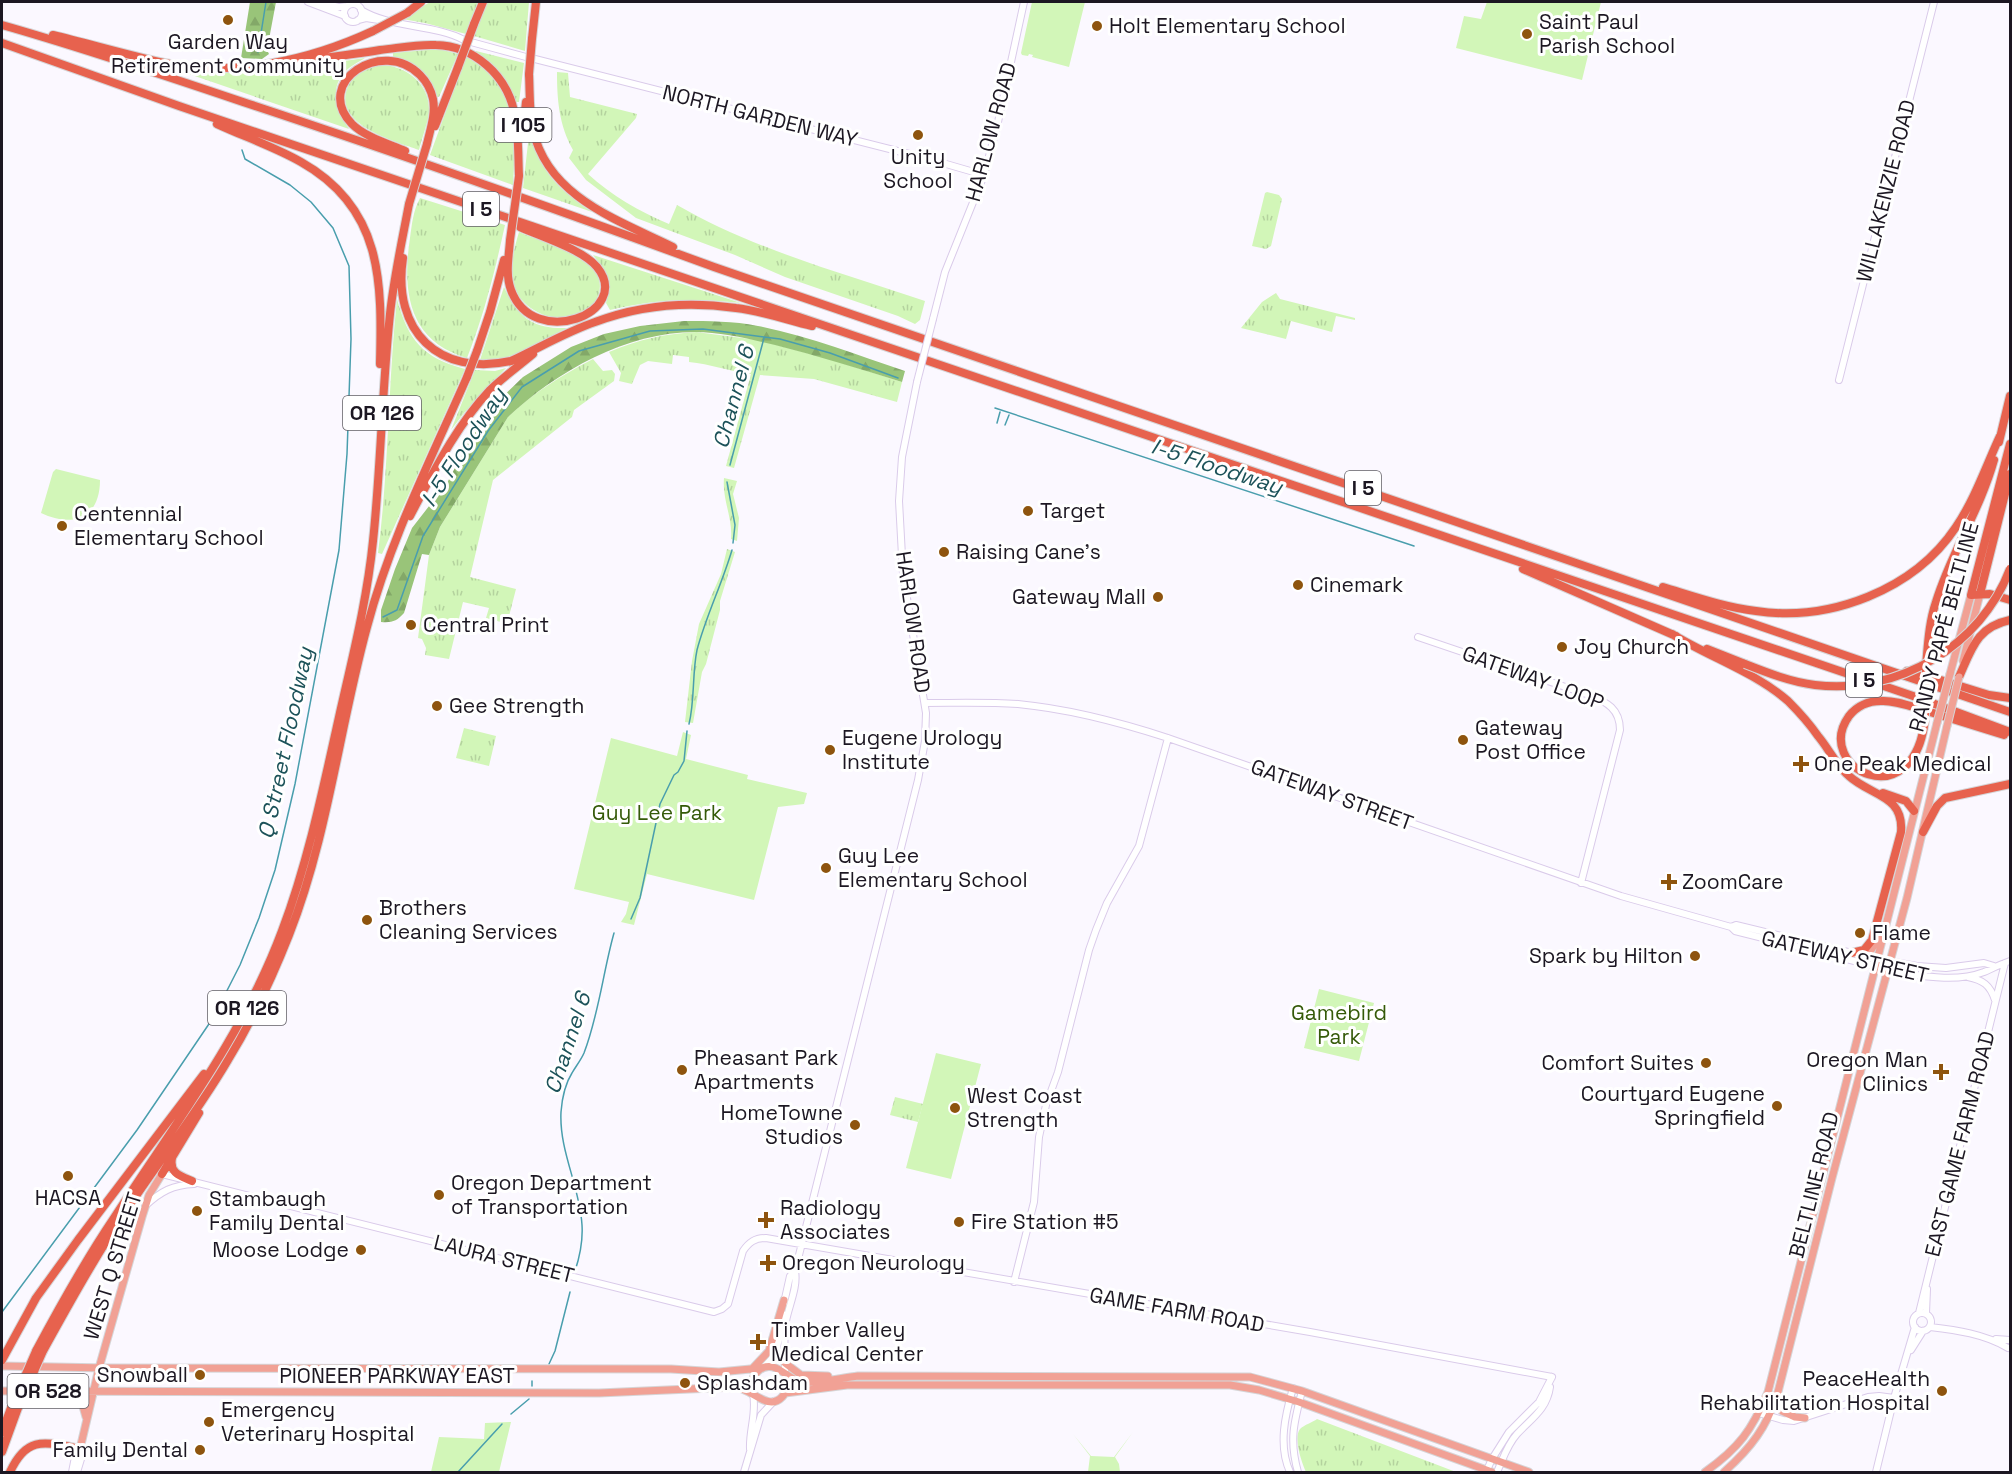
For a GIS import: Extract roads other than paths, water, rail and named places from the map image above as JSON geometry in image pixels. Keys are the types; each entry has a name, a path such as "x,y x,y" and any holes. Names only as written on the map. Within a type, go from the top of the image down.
{"highway":[{"path":"267,65 321,52 373,31 407,13 421,2"},
{"path":"427,144 483,2"},
{"name":"I 105","path":"510,240 519,176 536,2"},
{"path":"6,26 24,28 164,63 217,68 267,65 420,45 441,45 465,51 493,71 508,92 516,118 519,176"},
{"name":"I 5","path":"6,26 134,66 446,171 714,267 2010,712"},
{"name":"I 5","path":"2,43 179,106 2010,732"},
{"path":"446,171 354,126 347,118 340,102 340,93 348,78 361,66 378,61 393,61 412,68 428,86 433,99 433,118 427,144 409,204 401,285 409,320 423,339 444,356 459,362 479,365 511,361 581,327 611,316 665,305 687,304 756,311 885,346"},
{"path":"529,74 530,109 537,143 549,167 566,187 603,213 714,267"},
{"path":"179,106 302,163 325,178 353,209 370,240 379,273 381,426"},
{"name":"OR 126","path":"2,1432 72,1284 234,1035 265,972 300,879 317,815 368,583 378,492 390,312 409,204"},
{"path":"473,206 581,255 596,266 603,280 604,292 599,304 586,316 562,323 538,318 525,310 514,297 508,280 510,240"},
{"name":"OR 126","path":"40,1351 124,1214 227,1062 272,975 290,933 308,881 324,820 366,628 385,566 477,351 510,240"},
{"path":"385,566 438,464 470,414 491,389 543,346"},
{"path":"2010,396 1982,497 1935,603 1926,666 1925,719 1921,742 1914,757 1905,768 1894,774 1881,777 1866,774 1854,766 1844,752 1842,733 1851,714 1865,704 1880,700 1903,704 2010,737"},
{"path":"1641,584 1658,586 1744,609 1767,612 1813,612 1852,602 1901,579 1935,552 1949,537 1972,498 2000,436"},
{"name":"RANDY PAPÉ BELTLINE","path":"1975,595 2010,444"},
{"name":"RANDY PAPÉ BELTLINE","path":"1975,595 2010,474"},
{"path":"1499,556 1529,572 1745,664 1794,681 1826,686 1858,685 1900,675 1940,656 1972,629 1996,598 2010,569"},
{"path":"1975,595 2010,600"},
{"path":"1959,677 1978,638 1996,623 2010,620"},
{"path":"1672,634 1767,686 1785,699 1818,735 1842,769 1860,784 1893,803 1899,814 1901,826 1872,940 1864,950 1851,953"},
{"path":"1888,670 1915,672 1989,695 2010,698"},
{"path":"1860,784 1901,799 1914,811"},
{"path":"1923,832 1937,806 1945,798 2010,784"},
{"path":"2,1360 36,1298 234,1035"},
{"path":"162,1174 227,1062"},
{"path":"172,1158 173,1171 192,1181"},
{"name":"OR 126","path":"2,1452 14,1408"},
{"path":"10,1473 20,1454 32,1445 47,1442 80,1451"}],"main road":[{"name":"RANDY PAPÉ BELTLINE","path":"1876,962 1950,674 1975,595"},
{"name":"RANDY PAPÉ BELTLINE","path":"1891,961 1959,677 1975,595"},
{"path":"1862,955 1871,950 1886,922"},
{"name":"BELTLINE ROAD","path":"1724,1473 1745,1453 1769,1417 1778,1392 1837,1156 1891,961"},
{"name":"BELTLINE ROAD","path":"1705,1473 1738,1446 1759,1413 1772,1377 1876,962"},
{"name":"WEST Q STREET","path":"80,1451 99,1368 145,1207 162,1174"},
{"path":"752,1369 769,1351 784,1300"},
{"path":"785,1363 801,1375 839,1378"},
{"name":"OR 528","path":"2,1366 99,1368"},
{"path":"99,1368 671,1369 719,1372 775,1367 799,1382 858,1376 1250,1377 1302,1391 1529,1473"},
{"path":"753,1393 752,1380 762,1368"},
{"path":"774,1401 780,1399 785,1393 787,1384 785,1374"},
{"path":"785,1393 847,1385 1230,1385 1260,1390 1299,1402 1488,1472"},
{"name":"PIONEER PARKWAY EAST","path":"2,1391 599,1393 735,1387 745,1388 761,1400 774,1401"},
{"path":"68,1390 81,1400 87,1419"},
{"path":"1778,1392 1782,1411 1795,1417 1805,1418"}],"street":[{"path":"308,2 339,7 355,4 361,10 409,28 464,40 457,36 410,24 405,25"},
{"path":"308,2 338,12 351,21 366,18 395,22"},
{"name":"HARLOW ROAD","path":"795,1270 918,780 925,741 925,703 903,574 898,501 902,457 917,382 948,263 984,175 1024,2"},
{"name":"WILLAKENZIE ROAD","path":"1839,380 1934,2"},
{"path":"345,16 344,11 347,6"},
{"path":"358,20 361,10"},
{"path":"471,42 526,57"},
{"name":"NORTH GARDEN WAY","path":"535,59 984,175"},
{"name":"GATEWAY LOOP","path":"1418,637 1589,695 1612,706 1620,722 1620,730 1581,883"},
{"name":"GATEWAY STREET","path":"925,703 1001,703 1051,708 1105,719 1168,738 1641,903 1731,927 1736,926 1862,955 1888,969 1942,978 1983,972 2008,962"},
{"path":"1014,1282 1034,1202 1040,1137 1046,1106 1058,1072 1089,950 1107,903 1139,846 1168,738"},
{"name":"GATEWAY STREET","path":"1731,927 1735,931 1768,940 1876,962 1891,961 1937,968 1984,963 1995,966"},
{"path":"1768,940 1786,938"},
{"path":"1995,1000 2008,962"},
{"path":"1965,976 1984,982 1995,1000"},
{"name":"EAST GAME FARM ROAD","path":"1922,1313 1927,1280 1995,1000"},
{"name":"LAURA STREET","path":"162,1174 714,1311 722,1310 728,1304 747,1244 766,1238 802,1244"},
{"path":"145,1207 168,1188 176,1185 202,1184"},
{"name":"GAME FARM ROAD","path":"802,1244 1310,1332 1552,1377"},
{"path":"762,1368 776,1354 784,1300 790,1276 795,1270"},
{"path":"785,1374 785,1331 796,1278 795,1270"},
{"path":"1876,1473 1894,1398 1915,1327 1914,1319 1922,1313 1930,1316 1928,1326 1905,1361"},
{"path":"1915,1327 1950,1329 1992,1340 2009,1350 2010,1339 1992,1340"},
{"path":"1488,1472 1492,1459 1509,1432 1539,1402 1552,1377"},
{"path":"1497,1473 1507,1448 1546,1402 1552,1377"},
{"path":"1290,1473 1284,1445 1284,1424 1293,1388"},
{"path":"1298,1473 1293,1456 1292,1434 1302,1391"},
{"path":"750,1451 749,1437 755,1408 753,1393"},
{"path":"1759,1413 1794,1421 1868,1397 1894,1398"},
{"path":"744,1473 762,1415 774,1401"},
{"path":"72,1473 75,1457 80,1451"},
{"path":"77,1473 81,1459 80,1451"}],"waterway":[{"name":"Q Street Floodway","path":"258,52 266,2"},
{"name":"Q Street Floodway","path":"2,1312 137,1130 213,1018 240,965 259,918 275,870 295,784 339,550 347,454 351,339 349,266 333,228 311,202 290,185 245,159 242,150"},
{"name":"I-5 Floodway","path":"383,617 397,610 423,536 488,431 522,387 579,351 650,331 703,329 780,339 830,353 898,378"},
{"name":"Channel 6","path":"730,465 764,338"},
{"name":"I-5 Floodway","path":"995,408 1414,546"},
{"name":"I-5 Floodway","path":"997,423 1000,412"},
{"name":"I-5 Floodway","path":"1005,425 1009,415"},
{"name":"Channel 6","path":"727,482 735,525 733,543"},
{"name":"Channel 6","path":"689,724 697,650 732,550"},
{"name":"Channel 6","path":"631,919 640,898 660,804 674,775 684,761 687,731"},
{"name":"Channel 6","path":"575,1271 581,1248 582,1225 578,1197 563,1141 561,1107 567,1082 583,1056 589,1038 614,933"},
{"name":"Channel 6","path":"549,1364 555,1351 570,1292"},
{"name":"Channel 6","path":"532,1381 532,1386"},
{"name":"Channel 6","path":"511,1414 529,1399"},
{"name":"Channel 6","path":"458,1472 502,1424"}],"place":[{"name":"Garden Way Retirement Community","path":"228,20"},
{"name":"Holt Elementary School","path":"1097,26"},
{"name":"Saint Paul Parish School","path":"1527,34"},
{"name":"Unity School","path":"918,135"},
{"name":"Target","path":"1028,511"},
{"name":"Centennial Elementary School","path":"62,526"},
{"name":"Raising Cane's","path":"944,552"},
{"name":"Cinemark","path":"1298,585"},
{"name":"Gateway Mall","path":"1158,597"},
{"name":"Central Print","path":"411,625"},
{"name":"Joy Church","path":"1562,647"},
{"name":"Gee Strength","path":"437,706"},
{"name":"Gateway Post Office","path":"1463,740"},
{"name":"Eugene Urology Institute","path":"830,750"},
{"name":"One Peak Medical","path":"1801,764"},
{"name":"Guy Lee Elementary School","path":"826,868"},
{"name":"ZoomCare","path":"1669,882"},
{"name":"Brothers Cleaning Services","path":"367,920"},
{"name":"Flame","path":"1860,933"},
{"name":"Spark by Hilton","path":"1695,956"},
{"name":"Comfort Suites","path":"1706,1063"},
{"name":"Pheasant Park Apartments","path":"682,1070"},
{"name":"Oregon Man Clinics","path":"1941,1072"},
{"name":"Courtyard Eugene Springfield","path":"1777,1106"},
{"name":"West Coast Strength","path":"955,1108"},
{"name":"HomeTowne Studios","path":"855,1125"},
{"name":"HACSA","path":"68,1176"},
{"name":"Oregon Department of Transportation","path":"439,1195"},
{"name":"Stambaugh Family Dental","path":"197,1211"},
{"name":"Radiology Associates","path":"766,1220"},
{"name":"Fire Station #5","path":"959,1222"},
{"name":"Moose Lodge","path":"361,1250"},
{"name":"Oregon Neurology","path":"768,1263"},
{"name":"Timber Valley Medical Center","path":"758,1342"},
{"name":"Snowball","path":"200,1375"},
{"name":"Splashdam","path":"685,1383"},
{"name":"PeaceHealth Rehabilitation Hospital","path":"1942,1391"},
{"name":"Emergency Veterinary Hospital","path":"209,1422"},
{"name":"Family Dental","path":"200,1450"}],"park label":[{"name":"Guy Lee Park","path":"657,813"},
{"name":"Gamebird Park","path":"1339,1025"}]}
